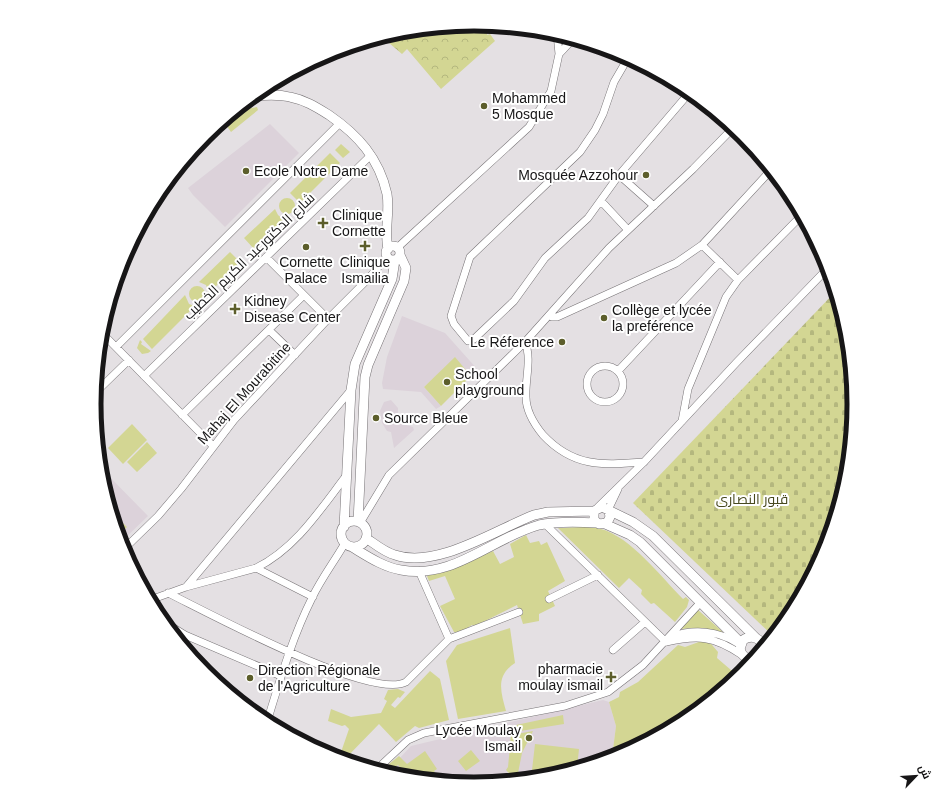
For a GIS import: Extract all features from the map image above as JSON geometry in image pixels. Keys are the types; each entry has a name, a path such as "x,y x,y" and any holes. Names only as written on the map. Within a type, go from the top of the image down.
{"main road":[{"path":"264,96 284,96 302,100 312,104 340,123 358,138 371,155 383,178 387,196 393,254 392,279 360,351 351,390 344,527 341,535 349,545 389,567 402,570 429,571 453,565 511,537 545,524 570,522 601,524 609,519 609,511"},
{"path":"359,523 365,377 368,365 404,281 406,268 393,254"},
{"path":"366,538 384,550 395,555 407,558 426,558 448,552 534,515 548,512 596,509 604,507 609,511 633,522 653,536 760,643"},
{"path":"596,509 593,518 601,524 630,535 640,542 700,603 741,648 747,658"},
{"path":"344,527 352,522 359,523 365,528 366,538 362,544 349,545"},
{"path":"741,648 749,637 756,638"}],"street":[{"name":"Mahaj El Mourabitine","path":"128,545 163,510 234,420 328,319 393,254 529,127 552,91 559,54 558,41"},
{"path":"559,54 569,43"},
{"path":"625,63 616,78 595,130 580,152 470,257 451,316 454,324 466,340 470,341 474,339 510,306 538,265 588,218 619,175 686,97"},
{"path":"116,347 340,123"},
{"path":"359,523 389,475 525,342 628,230 729,132"},
{"name":"شارع الدكتورعبد الكريم الخطيب","path":"144,376 371,155"},
{"path":"550,314 552,317 557,317 676,262 702,245 767,174"},
{"path":"619,175 654,206"},
{"path":"601,201 628,230"},
{"path":"682,421 686,398 693,376 726,297 738,280 798,219"},
{"path":"702,245 738,280"},
{"path":"266,257 328,319"},
{"path":"618,371 720,262"},
{"path":"596,509 644,462 823,273"},
{"path":"182,415 304,295"},
{"path":"268,330 295,356"},
{"path":"107,338 213,446"},
{"path":"525,342 528,356 526,397 528,409 533,421 550,442 569,456 584,462 599,464 644,462"},
{"path":"102,386 129,360"},
{"path":"601,366 607,366 618,371 622,377 623,384 618,397 605,402 592,397 587,384 591,372 601,366"},
{"path":"186,587 351,390"},
{"path":"156,598 186,587 256,568 274,558 290,545 346,476"},
{"path":"609,511 618,489"},
{"path":"545,524 646,622 668,639"},
{"path":"269,715 288,652 312,596 349,545"},
{"path":"256,568 312,596"},
{"path":"419,571 449,639"},
{"path":"549,599 598,576"},
{"path":"168,593 288,652 366,681 396,686 406,682 449,639 519,612"},
{"path":"381,765 403,745 416,735 424,732 565,706 608,692 643,665 700,603"},
{"path":"613,650 646,622"},
{"path":"178,630 185,635 281,676"},
{"path":"668,639 690,631 702,631 727,638 741,648"}],"shaded area":[{"name":"Ecole Notre Dame","path":"270,124 299,153 225,227 188,188"},
{"path":"402,316 445,333 478,370 471,376 455,358 424,387 441,406 436,409 421,392 383,389 382,383 387,357"},
{"path":"391,400 398,408 398,414 409,413 406,425 413,427 414,430 394,448 391,432 387,431 382,423 380,411 384,402"},
{"path":"108,475 148,516 126,537"},
{"name":"Lycée Moulay Ismail","path":"603,700 609,702 616,726 613,750 571,764 523,774 474,777 450,776 425,774 391,768 411,746"}],"green space":[{"path":"474,31 488,32 487,35 490,34 495,41 441,89 407,49 402,54 387,41 425,34"},
{"path":"257,107 258,110 231,132 226,126 246,109"},
{"path":"341,144 350,152 343,158 335,150"},
{"path":"330,153 340,163 300,203 290,193"},
{"path":"287,198 294,203 295,206 290,213 287,214 280,209 279,206 284,199"},
{"path":"275,209 278,215 284,220 254,249 244,238"},
{"path":"230,252 240,262 209,293 206,285 199,282"},
{"path":"197,286 204,291 205,294 200,301 197,302 190,297 189,294 194,287"},
{"path":"185,295 189,304 195,306 152,349 143,339"},
{"name":"قبور النصارى","path":"831,296 840,331 846,380 846,428 840,477 827,524 809,569 797,591 769,632 633,503"},
{"path":"140,340 142,342 141,344 151,351 142,354 137,348"},
{"name":"School playground","path":"455,357 471,376 441,406 424,387"},
{"path":"132,424 147,440 123,464 108,448"},
{"path":"147,442 157,453 137,472 127,462"},
{"path":"120,520 127,527 123,531"},
{"path":"591,527 612,533 624,540 656,570 683,599 686,597 689,600 687,607 675,622 654,603 651,604 641,594 642,590 629,578 619,588 558,528"},
{"path":"526,535 530,543 539,541 541,545 547,542 565,581 548,591 555,606 539,614 539,621 523,624 517,605 475,626 472,625 459,633 454,632 440,606 455,599 445,576 429,581 427,576 493,551 500,564 514,557 510,544"},
{"path":"698,610 724,633 694,628 681,629"},
{"path":"510,628 515,663 504,673 502,679 501,691 506,711 458,719 446,661 457,645"},
{"path":"707,639 718,652 717,658 733,672 701,700 681,714 639,739 613,750 616,726 609,702 619,697 620,692 638,682 678,645 685,647"},
{"path":"430,671 440,679 449,720 419,728 415,726 396,742 379,724 349,755 341,752 349,729 345,725 342,726 328,721 331,709 351,717 381,713 387,701 384,699 388,690 398,689 405,692 391,705 395,708"},
{"path":"563,715 564,724 514,732 516,725"},
{"path":"533,731 522,753 518,774 510,775 506,770 508,767 511,735"},
{"path":"535,744 579,749 578,762 547,770 532,770"},
{"path":"471,750 480,761 466,771 458,761"},
{"path":"425,751 437,769 434,771 437,775 402,770 398,765 393,768 389,764 399,756 407,764"}],"place":[{"name":"Mohammed 5 Mosque","path":"484,106"},
{"name":"Ecole Notre Dame","path":"246,171"},
{"name":"Mosquée Azzohour","path":"646,175"},
{"name":"Clinique Cornette","path":"323,223"},
{"name":"Clinique Ismailia","path":"365,246"},
{"name":"Cornette Palace","path":"306,247"},
{"name":"Kidney Disease Center","path":"235,309"},
{"name":"Collège et lycée la preférence","path":"604,318"},
{"name":"Le Réference","path":"562,342"},
{"name":"School playground","path":"447,382"},
{"name":"Source Bleue","path":"376,418"},
{"name":"pharmacie moulay ismail","path":"611,677"},
{"name":"Direction Régionale de l'Agriculture","path":"250,678"},
{"name":"Lycée Moulay Ismail","path":"529,738"}]}
